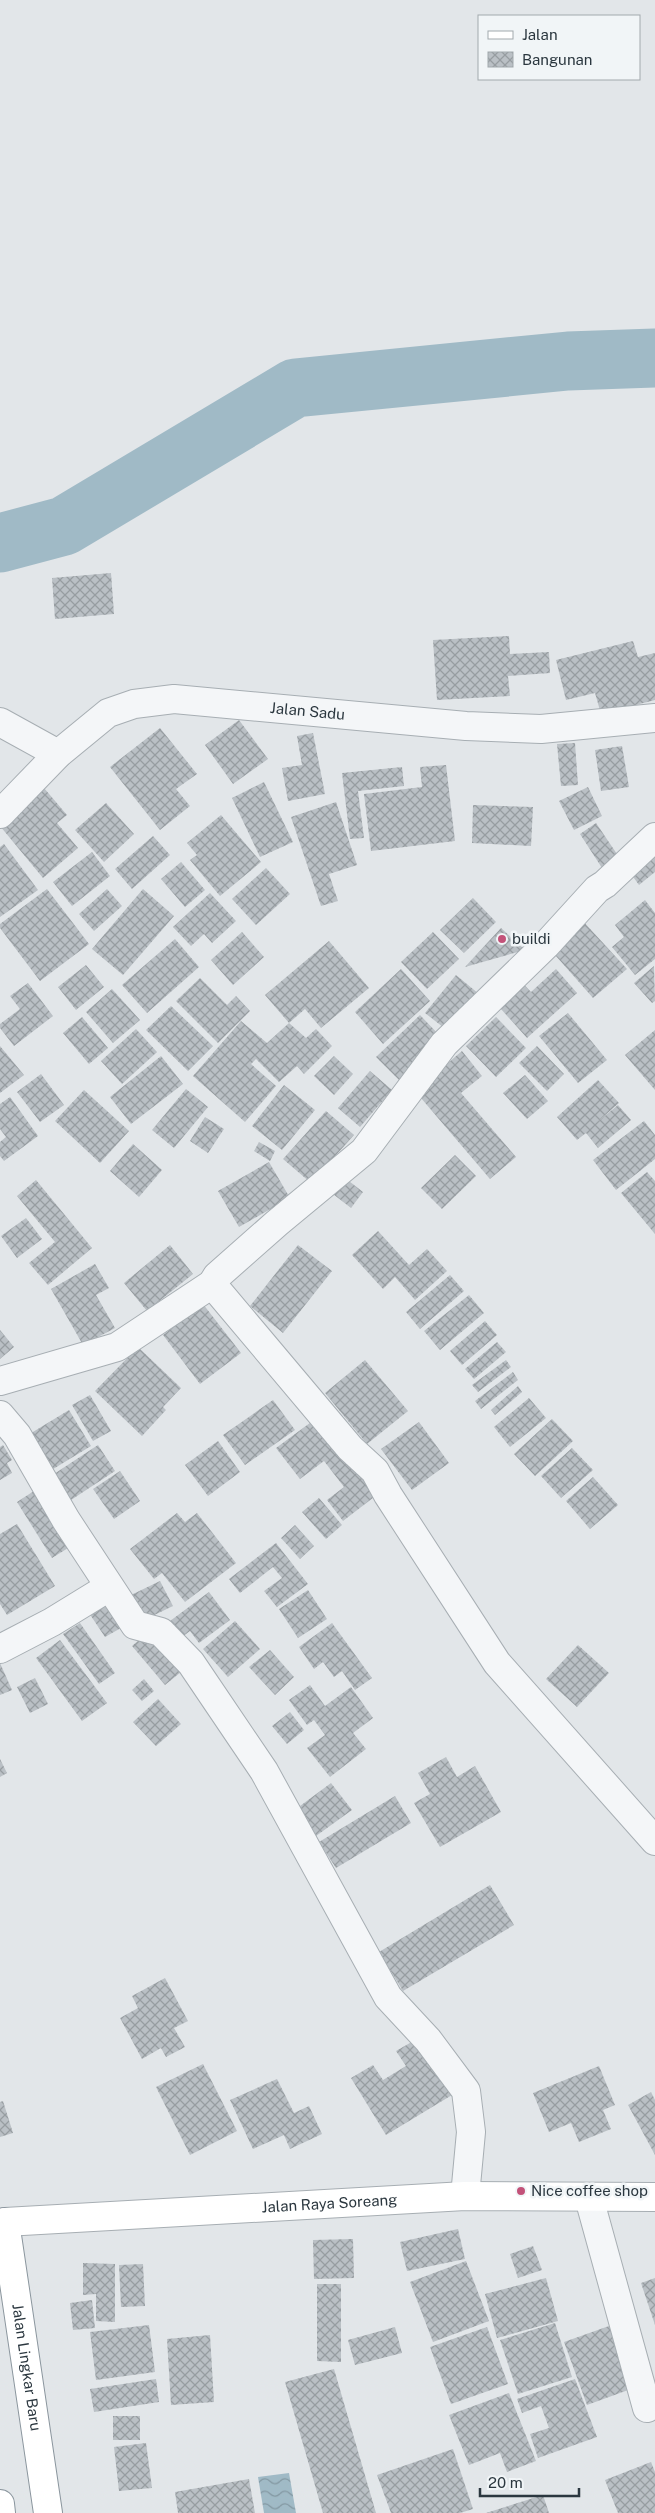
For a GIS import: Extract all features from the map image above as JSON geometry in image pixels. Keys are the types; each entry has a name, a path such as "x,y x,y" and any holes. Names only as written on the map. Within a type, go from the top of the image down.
{"main road":[{"name":"Jalan Raya Soreang","path":"2,2222 465,2196 655,2197"},
{"name":"Jalan Lingkar Baru","path":"2,2222 48,2513"},
{"path":"0,2504 1,2513"}],"street":[{"name":"Jalan Sadu","path":"0,814 58,754 108,713 134,704 174,699 466,726 541,729 655,718"},
{"path":"0,722 58,754"},
{"path":"0,1381 117,1348 212,1284 217,1276 277,1223 364,1151 444,1044 546,945 597,889 605,884 655,837"},
{"path":"212,1284 350,1448 375,1471 388,1495 497,1663 655,1841"},
{"path":"0,1415 17,1435 109,1587 135,1626 161,1632 191,1663 264,1771 388,1997 428,2040 466,2091 471,2132 465,2196"},
{"path":"0,1649 52,1622 109,1587"},
{"path":"589,2198 647,2408"}],"water":[{"path":"289,2473 296,2513 264,2513 258,2477"}],"building":[{"path":"111,573 114,614 55,619 52,578"},
{"path":"509,636 510,654 549,652 550,673 508,676 510,696 437,700 433,640"},
{"path":"633,641 638,657 655,653 655,700 601,714 595,693 566,700 556,660"},
{"path":"239,720 268,759 233,784 205,745"},
{"path":"160,728 197,774 176,789 190,806 160,830 110,767"},
{"path":"313,733 325,794 288,801 282,768 302,765 297,736"},
{"path":"575,743 578,785 561,786 557,744"},
{"path":"622,746 629,787 601,791 595,750"},
{"path":"446,765 455,841 371,851 364,794 422,787 420,767"},
{"path":"402,767 404,786 358,791 364,838 350,839 342,773"},
{"path":"264,782 293,842 260,857 232,798"},
{"path":"588,787 602,816 574,830 559,801"},
{"path":"44,788 67,815 57,823 78,848 43,878 0,826"},
{"path":"336,802 357,865 329,874 338,901 321,906 291,817"},
{"path":"106,803 134,834 104,862 75,830"},
{"path":"473,805 533,807 531,846 472,843"},
{"path":"221,815 261,862 220,896 190,860 197,855 187,843"},
{"path":"596,823 619,857 602,868 580,834"},
{"path":"153,836 170,855 132,889 115,869"},
{"path":"4,844 38,890 0,917 0,847"},
{"path":"655,845 655,872 639,885 626,867"},
{"path":"92,852 110,876 72,906 53,882"},
{"path":"181,862 205,890 185,907 161,879"},
{"path":"266,868 290,894 256,925 232,899"},
{"path":"47,889 89,944 40,981 0,928 0,924"},
{"path":"107,889 122,906 94,931 79,914"},
{"path":"143,889 174,916 123,975 92,949"},
{"path":"210,893 236,921 212,943 204,934 191,946 173,927"},
{"path":"473,898 496,922 464,953 440,930"},
{"path":"645,900 655,913 655,959 635,975 612,947 624,937 615,925"},
{"path":"581,919 627,969 593,998 548,947"},
{"name":"buildi","path":"501,928 525,950 465,967"},
{"path":"242,932 264,957 233,985 211,960"},
{"path":"433,932 459,959 427,989 401,962"},
{"path":"175,939 199,967 147,1013 122,985"},
{"path":"329,941 369,988 321,1028 305,1009 289,1023 265,995"},
{"path":"86,965 104,987 76,1010 58,987"},
{"path":"654,966 655,1001 652,1003 634,983"},
{"path":"401,969 430,1001 383,1044 355,1012"},
{"path":"556,969 577,993 527,1038 492,999 517,977 531,992"},
{"path":"456,975 479,994 448,1031 425,1013"},
{"path":"200,978 227,1005 236,996 250,1011 218,1043 176,1001"},
{"path":"28,983 53,1016 14,1046 0,1028 0,1024 20,1009 10,996"},
{"path":"112,989 140,1020 113,1043 86,1012"},
{"path":"171,1006 213,1046 188,1071 146,1030"},
{"path":"568,1013 607,1060 578,1083 539,1036"},
{"path":"420,1015 441,1037 404,1085 376,1057"},
{"path":"82,1017 108,1048 89,1064 63,1033"},
{"path":"496,1017 526,1048 496,1077 466,1046"},
{"path":"241,1021 267,1043 289,1023 306,1038 316,1029 332,1046 304,1074 297,1066 279,1082 256,1059 251,1064 276,1086 245,1122 193,1076"},
{"path":"136,1029 157,1052 122,1084 101,1061"},
{"path":"655,1030 655,1090 625,1055"},
{"path":"0,1046 24,1075 0,1093"},
{"path":"537,1046 564,1074 547,1091 519,1063"},
{"path":"462,1051 482,1076 461,1093 516,1157 490,1179 415,1091"},
{"path":"161,1056 183,1084 131,1124 110,1097"},
{"path":"334,1056 353,1074 334,1095 314,1076"},
{"path":"370,1071 392,1090 360,1127 338,1108"},
{"path":"41,1074 64,1105 40,1122 17,1092"},
{"path":"525,1075 548,1101 527,1119 503,1093"},
{"path":"598,1080 619,1103 595,1124 618,1105 631,1120 598,1148 586,1133 577,1140 557,1117"},
{"path":"284,1085 315,1110 282,1150 252,1126"},
{"path":"186,1089 208,1107 174,1148 152,1130"},
{"path":"84,1090 129,1131 100,1163 55,1121"},
{"path":"10,1097 38,1136 4,1161 0,1156 0,1142 6,1137 0,1129 0,1104"},
{"path":"326,1111 354,1135 311,1183 283,1159"},
{"path":"205,1117 224,1129 208,1153 190,1141"},
{"path":"644,1121 655,1135 655,1159 616,1190 593,1160"},
{"path":"259,1142 275,1151 270,1161 254,1151"},
{"path":"133,1144 162,1170 139,1197 110,1171"},
{"path":"455,1155 476,1176 442,1209 421,1188"},
{"path":"269,1162 290,1198 239,1227 218,1191"},
{"path":"647,1172 655,1181 655,1234 621,1193"},
{"path":"345,1178 363,1192 351,1208 333,1194"},
{"path":"36,1180 92,1248 48,1285 29,1263 55,1242 17,1196"},
{"path":"26,1218 42,1239 17,1258 1,1236"},
{"path":"378,1231 409,1265 427,1249 447,1271 415,1300 395,1277 383,1289 352,1255"},
{"path":"170,1245 193,1274 147,1311 124,1283"},
{"path":"298,1245 332,1271 283,1333 250,1306"},
{"path":"95,1264 109,1288 96,1295 115,1328 83,1345 51,1289"},
{"path":"450,1275 464,1291 420,1329 406,1312"},
{"path":"469,1295 484,1313 440,1350 424,1331"},
{"path":"203,1304 241,1353 200,1384 163,1335"},
{"path":"485,1321 497,1335 462,1365 450,1351"},
{"path":"0,1330 14,1347 0,1359"},
{"path":"497,1342 506,1352 474,1379 465,1369"},
{"path":"138,1347 181,1388 163,1407 166,1410 142,1436 95,1391"},
{"path":"365,1360 408,1411 367,1444 325,1393"},
{"path":"506,1360 511,1367 478,1392 472,1385"},
{"path":"513,1372 518,1380 481,1409 475,1401"},
{"path":"518,1386 522,1392 495,1415 491,1410"},
{"path":"90,1395 111,1431 93,1441 72,1405"},
{"path":"529,1398 546,1418 510,1447 494,1427"},
{"path":"273,1400 295,1430 245,1465 223,1435"},
{"path":"69,1410 91,1446 45,1474 23,1438"},
{"path":"318,1417 378,1494 343,1521 327,1500 344,1487 324,1461 300,1479 276,1448"},
{"path":"552,1419 573,1441 535,1476 514,1454"},
{"path":"419,1422 449,1463 412,1490 381,1449"},
{"path":"218,1441 240,1472 208,1496 185,1465"},
{"path":"3,1445 12,1460 7,1463 12,1473 0,1480 0,1447"},
{"path":"98,1445 115,1471 65,1504 48,1478"},
{"path":"572,1448 593,1470 561,1498 541,1476"},
{"path":"120,1471 140,1501 114,1519 93,1489"},
{"path":"593,1477 618,1505 590,1529 566,1501"},
{"path":"37,1489 73,1545 52,1558 17,1502"},
{"path":"319,1498 342,1525 326,1539 302,1512"},
{"path":"177,1513 185,1522 197,1513 236,1563 185,1602 162,1573 154,1579 130,1549"},
{"path":"17,1524 55,1586 7,1615 0,1604 0,1534"},
{"path":"295,1525 314,1546 300,1559 281,1538"},
{"path":"276,1543 308,1584 277,1607 264,1591 282,1578 273,1567 240,1593 229,1579"},
{"path":"160,1581 173,1606 142,1621 129,1596"},
{"path":"308,1590 327,1619 298,1638 279,1609"},
{"path":"209,1592 230,1620 199,1643 190,1631 182,1637 170,1621"},
{"path":"105,1603 121,1628 105,1637 89,1613"},
{"path":"235,1621 260,1649 228,1677 203,1649"},
{"path":"80,1623 115,1673 99,1684 63,1634"},
{"path":"332,1623 372,1678 355,1690 342,1671 334,1677 323,1662 314,1669 299,1647"},
{"path":"147,1633 181,1672 165,1685 132,1646"},
{"path":"60,1640 107,1703 82,1721 36,1658"},
{"path":"578,1645 609,1673 577,1707 546,1679"},
{"path":"270,1650 294,1677 275,1695 249,1667"},
{"path":"0,1663 12,1690 0,1695"},
{"path":"35,1678 48,1704 30,1713 17,1687"},
{"path":"144,1679 154,1691 142,1701 132,1690"},
{"path":"310,1685 325,1706 351,1687 373,1718 353,1733 366,1749 330,1777 307,1748 325,1735 314,1720 307,1725 289,1700"},
{"path":"158,1699 181,1724 156,1746 133,1722"},
{"path":"290,1712 304,1730 287,1744 272,1726"},
{"path":"446,1757 457,1777 475,1766 501,1812 440,1847 414,1803 430,1794 418,1773"},
{"path":"0,1759 7,1773 0,1777"},
{"path":"331,1783 352,1810 316,1836 296,1809"},
{"path":"395,1796 411,1823 336,1868 319,1842"},
{"path":"490,1885 514,1925 403,1991 379,1952"},
{"path":"165,1978 188,2021 174,2028 185,2047 166,2057 161,2048 142,2059 120,2018 138,2008 132,1996"},
{"path":"422,2036 457,2092 386,2135 351,2078 373,2065 383,2080 406,2066 396,2051"},
{"path":"203,2064 237,2131 190,2155 156,2087"},
{"path":"599,2066 615,2105 603,2110 611,2129 579,2142 571,2123 549,2132 533,2093"},
{"path":"277,2079 294,2113 309,2106 322,2134 290,2149 284,2135 253,2149 230,2100"},
{"path":"651,2092 655,2100 655,2155 628,2105"},
{"path":"3,2101 13,2133 0,2137 0,2102"},
{"path":"458,2229 465,2259 407,2271 400,2242"},
{"path":"353,2239 354,2278 314,2279 313,2240"},
{"path":"533,2246 542,2270 518,2278 510,2254"},
{"path":"466,2261 489,2321 433,2342 410,2282"},
{"path":"83,2263 115,2264 115,2322 96,2321 96,2294 83,2295"},
{"path":"143,2264 145,2306 121,2307 119,2265"},
{"path":"546,2278 558,2321 497,2338 485,2294"},
{"path":"655,2278 655,2325 641,2283"},
{"path":"317,2284 341,2284 341,2362 317,2361"},
{"path":"92,2300 95,2328 73,2330 70,2303"},
{"path":"555,2323 572,2377 518,2394 500,2340"},
{"path":"149,2325 155,2372 96,2380 90,2332"},
{"path":"609,2326 631,2389 587,2405 564,2342"},
{"path":"395,2327 402,2353 355,2365 348,2340"},
{"path":"487,2327 508,2384 451,2404 430,2347"},
{"path":"210,2335 214,2402 171,2405 167,2339"},
{"path":"334,2369 376,2513 323,2513 285,2382"},
{"path":"156,2379 159,2402 94,2412 90,2389"},
{"path":"575,2379 597,2437 538,2458 530,2434 549,2428 541,2406 522,2413 517,2399"},
{"path":"509,2393 536,2461 507,2472 500,2453 469,2465 449,2415"},
{"path":"113,2416 140,2416 140,2440 113,2440"},
{"path":"146,2443 152,2488 119,2491 114,2447"},
{"path":"453,2449 473,2509 460,2513 391,2513 377,2475"},
{"path":"651,2462 655,2472 655,2513 618,2513 605,2480"},
{"path":"249,2479 255,2513 178,2513 175,2492"},
{"path":"543,2495 549,2513 486,2513"}],"waterway":[{"path":"0,543 64,526 295,388 568,361 655,358"}],"place":[{"name":"buildi","path":"502,939"},
{"name":"Nice coffee shop","path":"521,2191"}]}
